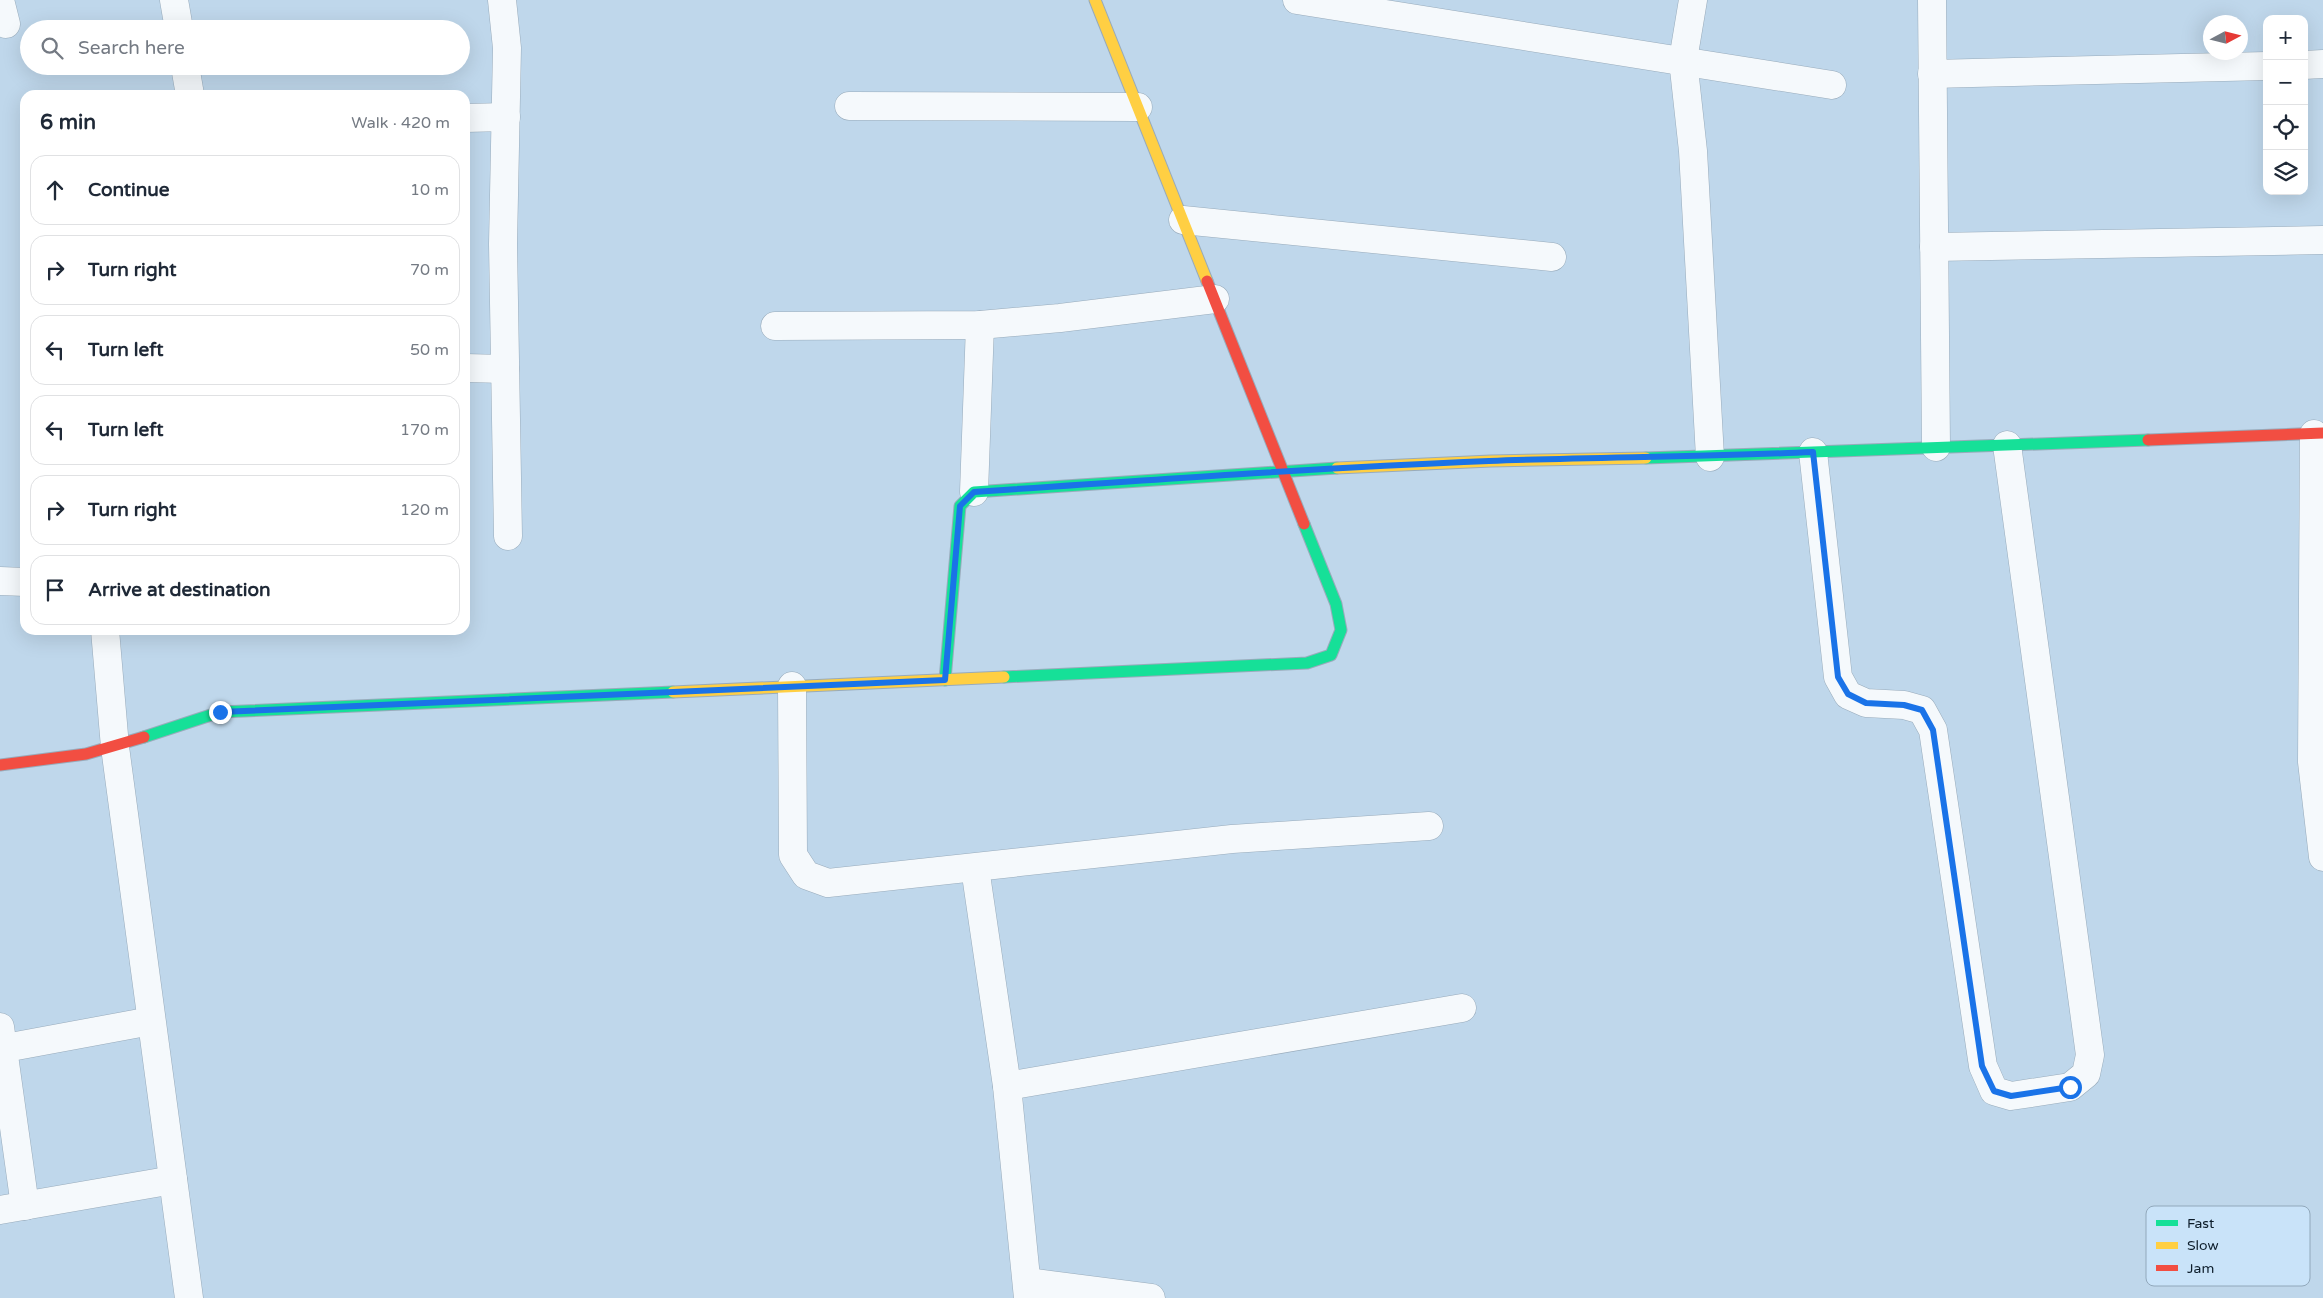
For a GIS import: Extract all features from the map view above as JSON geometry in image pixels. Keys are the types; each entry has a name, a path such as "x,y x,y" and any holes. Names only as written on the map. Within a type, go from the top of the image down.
{"street":[{"path":"174,0 177,20"},
{"path":"502,0 507,48 503,244 508,536"},
{"path":"0,765 84,754 115,747 188,720 220,712 1306,663 1331,655 1341,630 1336,604 1095,0"},
{"path":"1297,0 1832,84"},
{"path":"1693,0 1683,60 1693,151 1710,457"},
{"path":"1932,0 1936,447"},
{"path":"2308,65 2323,64"},
{"path":"1932,74 2263,66"},
{"path":"187,75 189,90"},
{"path":"849,106 1138,107"},
{"path":"470,118 506,117"},
{"path":"1184,220 1552,257"},
{"path":"1934,247 2323,240"},
{"path":"775,326 980,325 1215,299"},
{"path":"974,492 980,325"},
{"path":"470,368 505,369"},
{"path":"945,680 960,506 974,492 1282,471 1491,461 1710,457 2318,433 2312,762 2323,857"},
{"path":"1813,452 1838,677 1848,694 1866,703 1904,705 1922,710 1933,730 1982,1066 1994,1091 2011,1096 2070,1087 2086,1074 2090,1055 2007,445"},
{"path":"0,581 20,582"},
{"path":"105,635 115,747 189,1298"},
{"path":"792,686 793,855 806,875 828,883 1232,839 1429,826"},
{"path":"975,868 1006,1086 1027,1290 1151,1298"},
{"path":"1006,1086 1462,1008"},
{"path":"151,1021 1,1041 12,1208 173,1180"}],"traffic: fast":[{"path":"1646,458 2148,440"},
{"path":"945,680 960,506 974,492 1337,468"},
{"path":"1004,677 1307,663 1331,655 1341,630 1336,604 1304,524"},
{"path":"144,737 220,712 673,692"}],"traffic: slow":[{"path":"1095,0 1207,281"},
{"path":"1337,468 1491,461 1646,458"},
{"path":"673,692 1004,677"}],"traffic: jam":[{"path":"1207,281 1304,524"},
{"path":"2148,440 2323,433"},
{"path":"0,765 86,754 144,737"}],"route":[{"path":"220,712 945,680 960,506 974,492 1282,471 1491,461 1710,457 1813,452 1838,677 1848,694 1866,703 1904,705 1922,710 1933,730 1982,1066 1994,1091 2011,1096 2070,1087"}]}
